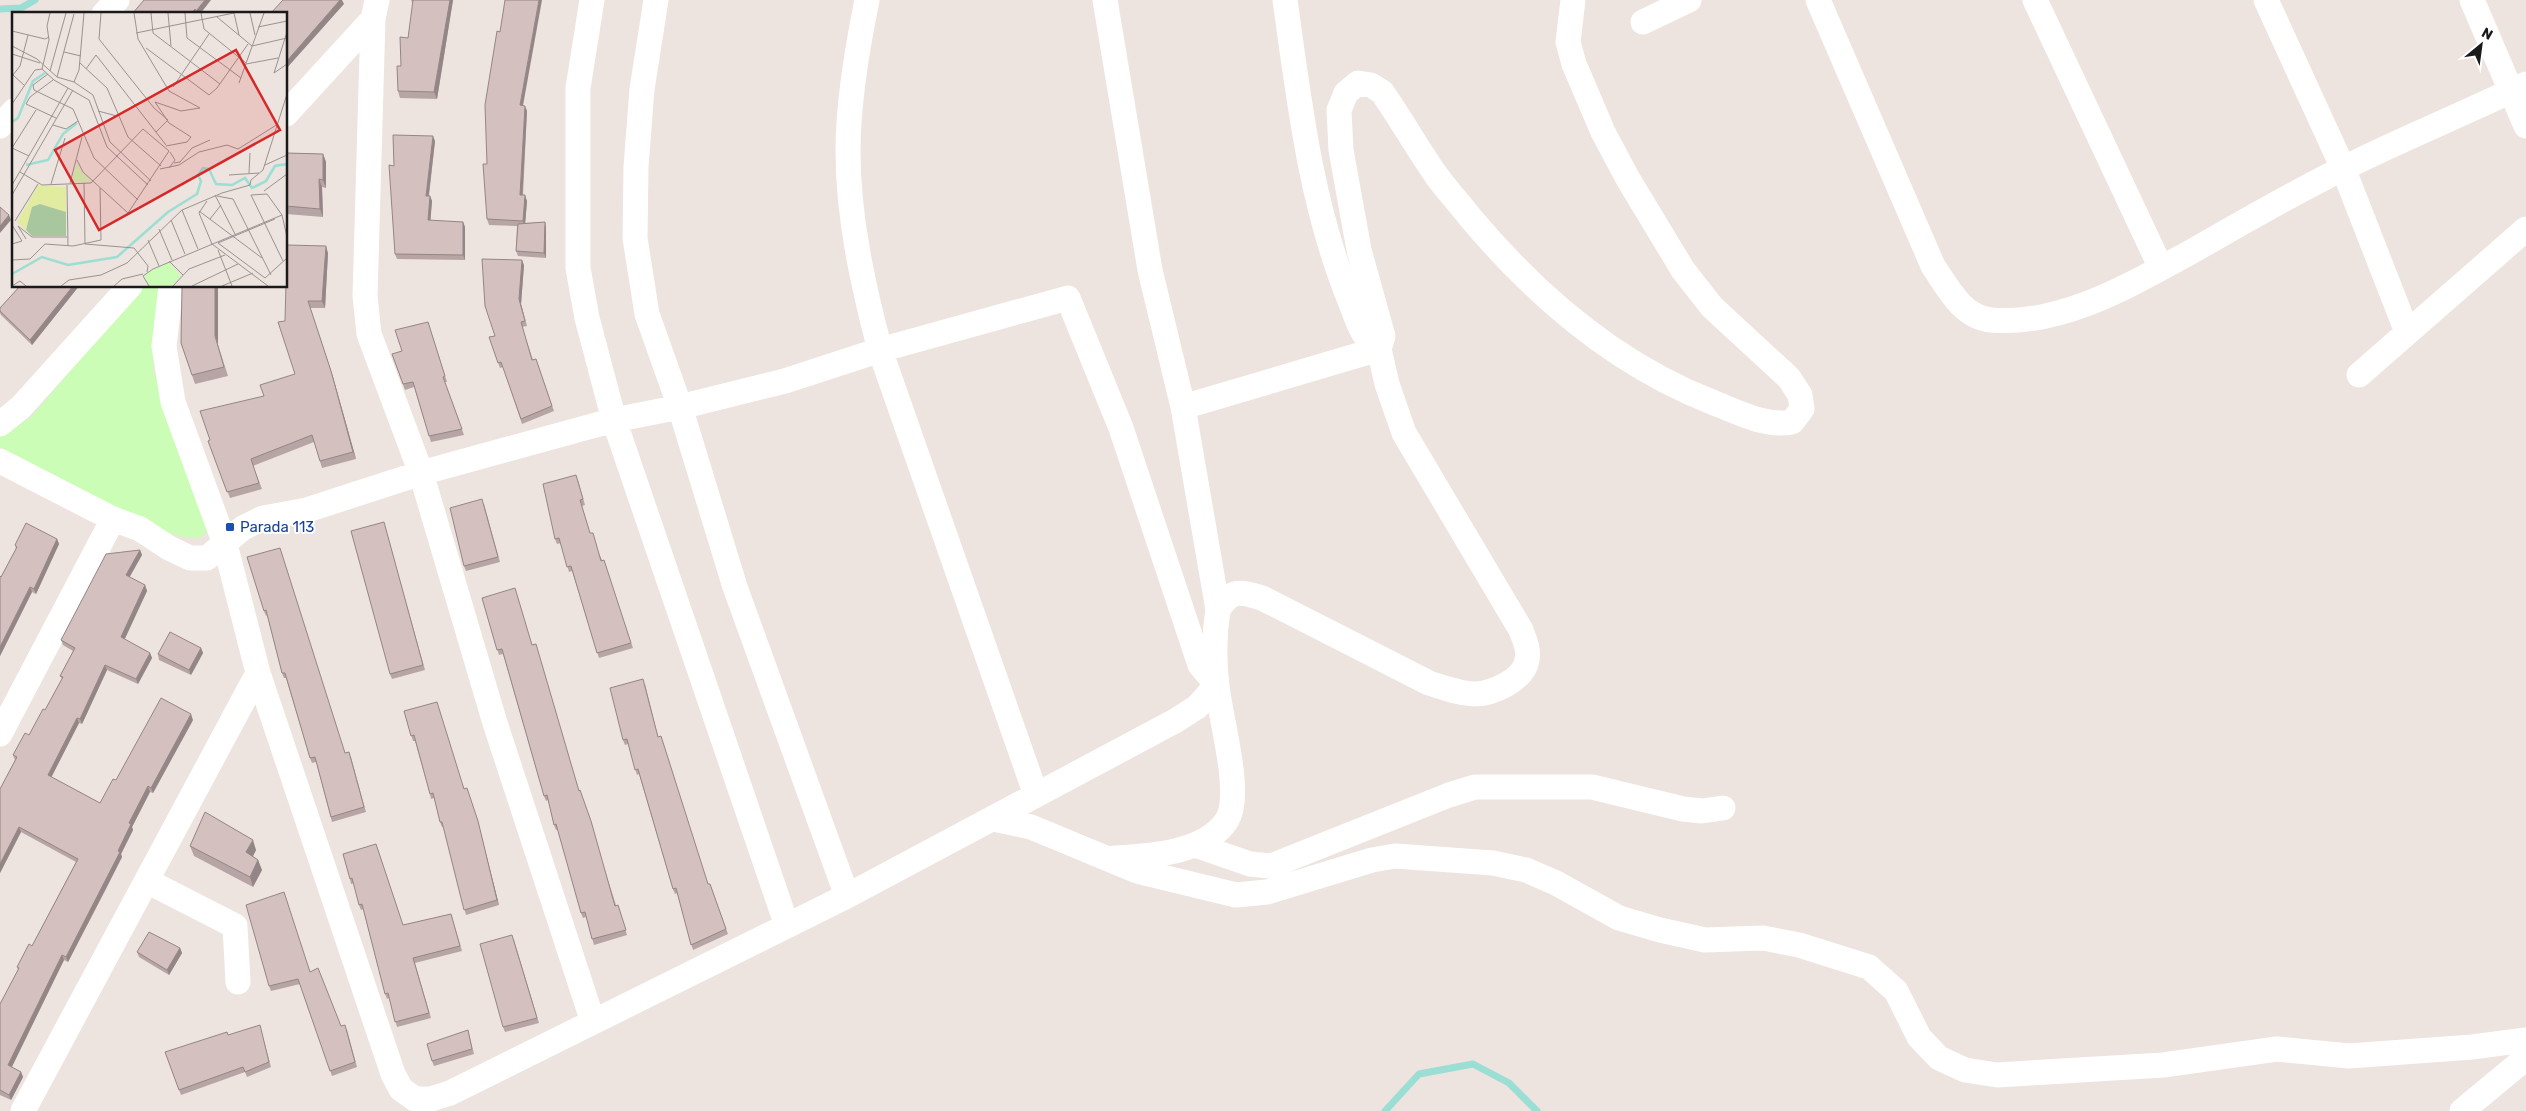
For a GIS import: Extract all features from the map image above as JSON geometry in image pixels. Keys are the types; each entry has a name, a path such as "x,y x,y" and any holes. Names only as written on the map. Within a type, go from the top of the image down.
{"street":[{"path":"106,12 117,0"},
{"path":"592,0 578,88 578,268 587,318 614,420 787,926"},
{"path":"656,0 642,89 636,166 635,238 647,314 680,407 735,587 847,896"},
{"path":"1105,0 1150,270 1183,407 1218,610 1214,631 1217,685 1232,787 1232,807 1227,820 1216,831 1195,845 1163,854 1110,858"},
{"path":"1285,0 1297,94 1330,246 1367,341 1379,349"},
{"path":"1218,610 1226,597 1234,593 1247,593 1262,598 1429,683 1454,691 1477,694 1500,688 1519,674 1527,663 1528,648 1521,630 1404,433 1387,384 1379,349 1383,336 1358,250 1341,150 1339,110 1346,93 1358,83 1371,84 1382,92 1436,176 1486,236 1523,275 1581,328 1641,368 1683,391 1749,416 1779,424 1792,422 1802,409 1800,395 1789,378 1738,334 1706,300 1683,270 1628,179 1603,132 1574,64 1568,42 1574,0"},
{"path":"1643,22 1689,0"},
{"path":"1818,0 1933,266 1956,299 1972,315 1991,320 2050,315 2101,298 2161,268 2343,168 2518,88"},
{"path":"2036,0 2161,268"},
{"path":"2266,0 2343,168 2407,332"},
{"path":"2472,0 2518,88 2526,126"},
{"path":"866,1 850,108 848,152 851,199 863,287 880,350 1036,795"},
{"path":"288,112 375,9"},
{"path":"375,9 366,316 369,334 421,473 495,723 593,1022"},
{"path":"0,126 12,113"},
{"path":"2359,375 2526,229"},
{"path":"0,424 21,407 128,288"},
{"path":"171,288 164,346 173,402 224,544 258,673 393,1074 400,1089 415,1100 431,1099 450,1093 847,896 1176,721 1197,707 1217,685"},
{"path":"0,461 113,519 140,529 190,558 207,558 243,528 263,518 306,510 421,473 614,420 680,407 785,381 880,350 1068,298 1121,428 1200,665 1217,685"},
{"path":"1183,407 1379,349"},
{"path":"0,734 113,519"},
{"path":"23,1111 258,673"},
{"path":"1195,845 1241,861 1271,866 1449,795 1475,787 1592,787 1683,809 1702,811 1723,808"},
{"path":"994,819 1031,827 1110,858 1137,871 1236,895 1267,892 1372,860 1395,856 1492,863 1526,870 1556,883 1619,918 1660,930 1705,940 1764,938 1799,945 1869,967 1896,991 1919,1037 1939,1058 1965,1070 1997,1075 2163,1065 2278,1049 2348,1056 2472,1047 2526,1040"},
{"path":"146,881 234,926 238,982"},
{"path":"2462,1111 2526,1058"}],"green space":[{"path":"140,288 160,288 154,336 153,369 207,531 200,538 183,537 166,532 44,475 0,447 0,437 31,417"}],"building":[{"path":"144,0 205,0 196,11 195,9 193,12 134,12"},
{"path":"283,0 340,0 288,60 288,12 272,12"},
{"path":"413,0 450,0 434,92 398,91 397,66 401,66 400,37 408,38"},
{"path":"505,0 539,0 520,105 525,106 520,195 525,195 523,221 487,219 483,164 487,164 485,105 497,31 500,32"},
{"path":"393,135 433,136 426,196 430,196 428,220 463,222 463,255 395,254 389,165 394,166"},
{"path":"288,153 323,154 323,180 319,179 320,209 288,206"},
{"path":"0,207 9,215 0,226"},
{"path":"545,222 544,253 516,251 518,224"},
{"path":"288,245 326,246 322,301 308,301 331,371 353,452 320,461 312,435 251,459 259,483 227,492 208,441 210,440 200,411 264,396 260,385 295,374 278,322 285,321 286,288 288,288"},
{"path":"482,259 522,260 519,299 525,321 521,322 532,360 536,359 552,406 521,419 501,362 498,363 489,337 495,336 485,306"},
{"path":"18,288 71,288 30,340 0,311 0,308"},
{"path":"182,288 215,288 215,336 224,367 192,375 181,343"},
{"path":"428,322 445,376 443,377 462,429 429,436 413,382 403,384 392,354 402,351 395,330"},
{"path":"576,475 583,499 580,500 590,533 593,533 601,561 604,560 631,643 597,653 571,566 567,567 559,538 555,539 543,484"},
{"path":"482,499 498,557 464,566 450,508"},
{"path":"384,522 423,665 390,674 351,531"},
{"path":"26,523 57,539 34,589 30,587 0,647 0,576 17,547 15,545"},
{"path":"280,548 345,753 349,752 364,807 331,817 315,757 310,758 285,673 282,673 266,610 264,611 247,557"},
{"path":"140,550 126,575 145,585 121,637 150,653 136,679 105,665 80,719 77,718 48,775 100,803 113,779 116,780 161,698 191,714 151,788 148,786 129,823 131,824 118,851 120,852 66,957 62,955 8,1065 21,1072 9,1095 0,1090 0,1004 29,944 32,946 78,859 19,827 0,864 0,789 17,757 13,755 25,733 29,735 63,677 60,676 75,648 61,640 106,554"},
{"path":"515,588 532,645 536,644 579,791 591,821 615,906 618,905 626,930 592,939 585,912 581,913 556,824 554,825 547,795 544,796 502,649 497,650 482,598"},
{"path":"170,632 201,648 189,670 158,654"},
{"path":"643,679 658,737 661,736 708,884 710,884 726,929 691,945 676,888 673,889 638,769 635,770 627,739 623,740 610,688"},
{"path":"437,702 464,789 467,788 478,821 497,900 464,910 442,822 440,822 433,793 430,794 414,735 411,736 404,711"},
{"path":"205,812 253,840 246,852 258,860 250,877 190,846"},
{"path":"376,844 403,925 451,914 460,946 413,958 429,1013 395,1022 388,993 385,994 362,904 359,905 343,854"},
{"path":"284,892 310,972 318,968 341,1026 345,1025 355,1062 330,1071 298,979 269,986 246,905"},
{"path":"149,932 180,948 167,970 137,952"},
{"path":"512,935 537,1018 503,1027 480,944"},
{"path":"260,1025 269,1062 245,1072 243,1067 179,1090 165,1052 227,1032 228,1035"},
{"path":"468,1030 472,1049 432,1061 427,1044"}],"waterway":[{"path":"0,9 21,8 35,0"},
{"path":"1385,1111 1419,1074 1473,1064 1509,1083 1537,1111"}],"place":[{"name":"Parada 113","path":"230,527"}]}
